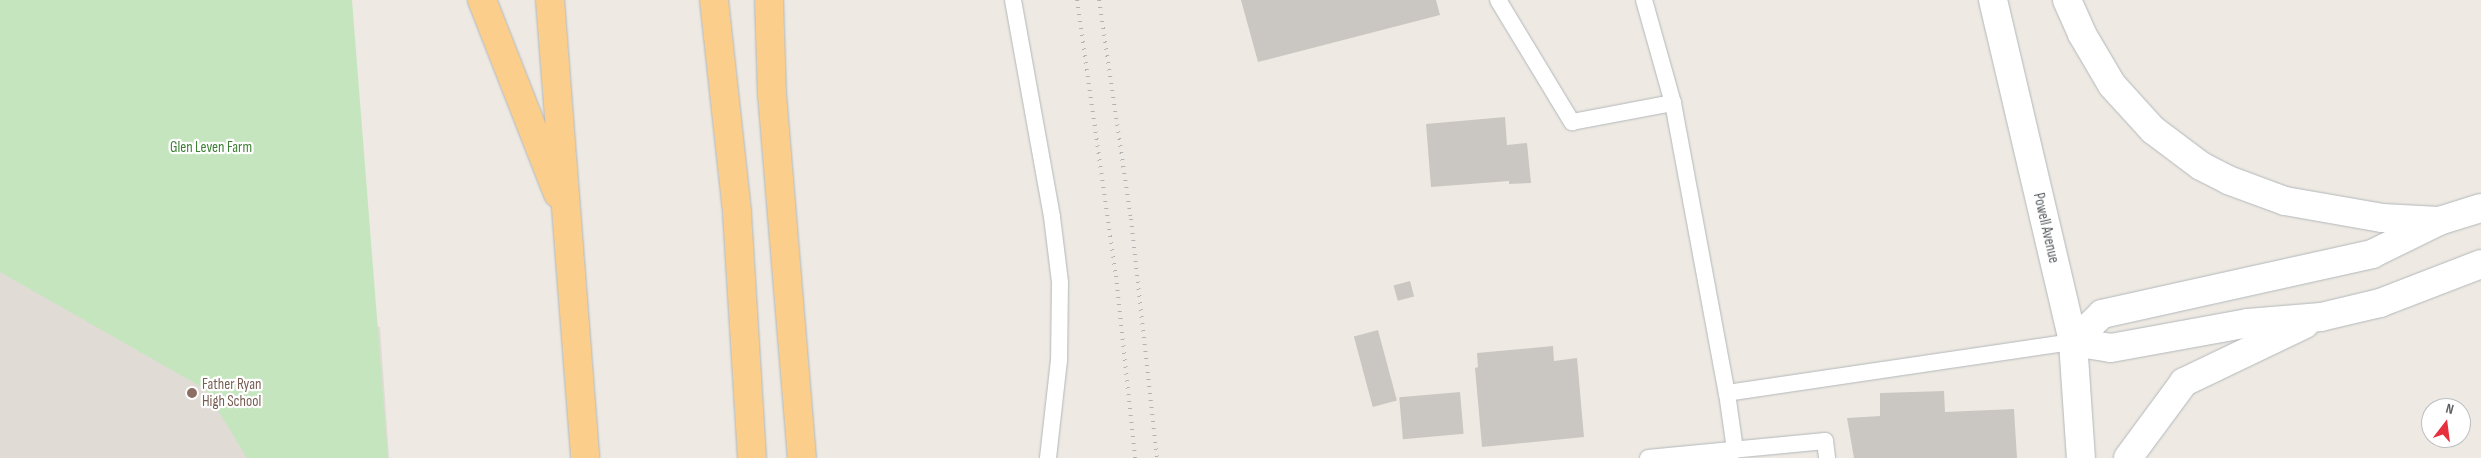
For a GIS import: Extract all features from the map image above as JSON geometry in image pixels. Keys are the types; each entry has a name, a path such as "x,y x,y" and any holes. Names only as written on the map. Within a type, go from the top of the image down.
{"highway":[{"path":"482,0 569,222"},
{"path":"550,0 569,222 586,458"},
{"path":"714,0 737,213 752,458"},
{"path":"769,0 772,94 802,458"}],"main road":[{"name":"Powell Avenue","path":"1993,0 2073,342 2081,458"},
{"path":"2067,0 2082,34 2112,86 2153,130 2201,166 2228,180 2284,201 2382,218 2439,222"},
{"path":"2073,342 2102,314 2372,254 2439,222 2481,208"},
{"path":"2073,342 2111,348 2248,323 2321,317 2418,291 2481,264"},
{"path":"2128,458 2184,382 2321,317"}],"lane":[{"path":"1013,0 1052,217 1060,282 1059,360 1048,458"},
{"path":"1498,0 1572,122 1673,103"},
{"path":"1644,0 1673,103 1727,393 1735,450"},
{"path":"1727,393 2073,342"},
{"path":"1648,458 1825,441 1827,458"}],"shaded area":[{"name":"Father Ryan High School","path":"0,263 380,327 389,458 0,458"}],"green space":[{"name":"Glen Leven Farm","path":"0,0 352,0 388,458 247,458 205,389 0,272"}],"building":[{"path":"1241,0 1436,0 1440,15 1258,62"},
{"path":"1505,117 1507,145 1527,143 1531,183 1509,184 1509,181 1431,187 1426,124"},
{"path":"1410,281 1414,296 1398,301 1394,285"},
{"path":"1378,330 1397,401 1373,407 1354,336"},
{"path":"1553,346 1554,361 1577,358 1584,437 1482,447 1475,368 1478,367 1477,353"},
{"path":"1944,391 1945,412 2014,409 2017,458 1854,458 1847,418 1880,416 1880,393"},
{"path":"1460,392 1464,434 1403,439 1399,397"}],"railway":[{"path":"1077,0 1116,276 1135,458"},
{"path":"1099,0 1131,219 1157,458"}],"place":[{"name":"Father Ryan High School","path":"192,393"}]}
